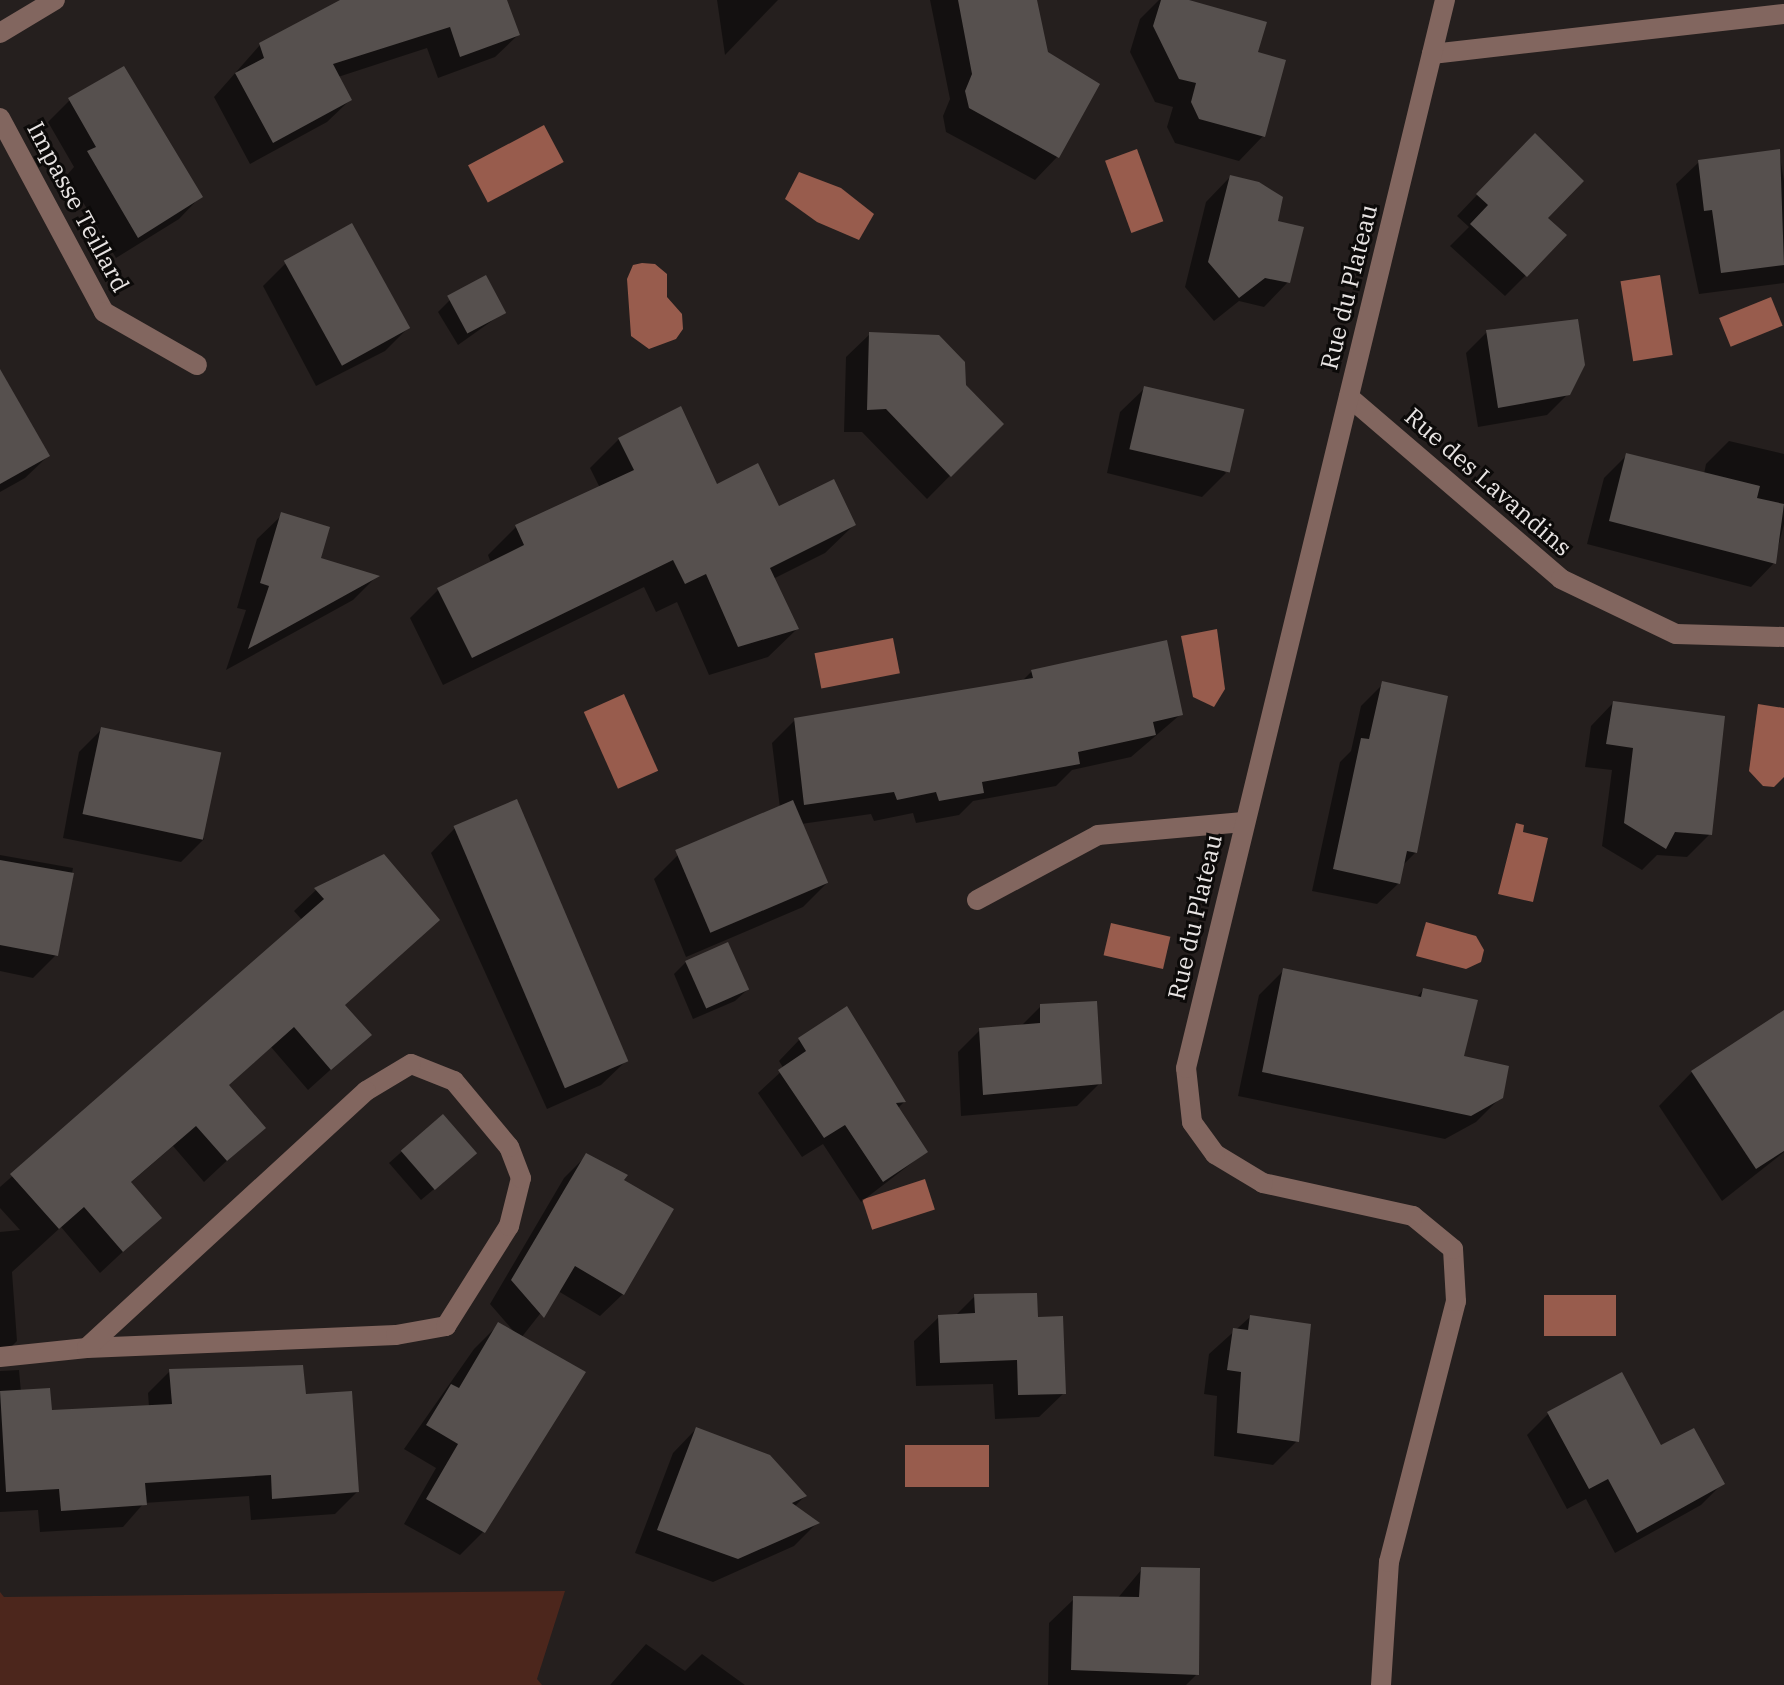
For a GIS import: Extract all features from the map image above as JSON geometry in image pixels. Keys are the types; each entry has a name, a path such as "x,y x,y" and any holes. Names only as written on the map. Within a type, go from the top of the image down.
{"street":[{"path":"0,33 55,0"},
{"name":"Rue du Plateau","path":"1381,1685 1389,1562 1456,1301 1453,1249 1413,1216 1263,1183 1215,1154 1192,1122 1186,1068 1243,822 1445,0"},
{"path":"1432,54 1784,14"},
{"name":"Impasse Teillard","path":"0,118 104,312 197,365"},
{"name":"Rue des Lavandins","path":"1349,397 1561,579 1676,634 1784,637"},
{"path":"977,900 1098,835 1243,822"},
{"path":"0,1357 87,1348 396,1335 446,1326 509,1226 521,1178 509,1147 454,1081 411,1064 366,1091 87,1348"}],"shaded area":[{"path":"544,125 564,162 488,202 468,165"},
{"path":"1137,149 1163,221 1131,233 1105,161"},
{"path":"799,172 841,188 874,214 859,240 817,222 785,199"},
{"path":"655,264 667,274 667,297 682,314 683,329 676,339 649,349 631,336 627,279 633,265"},
{"path":"1660,275 1673,355 1633,361 1620,281"},
{"path":"1771,297 1783,326 1731,347 1719,318"},
{"path":"1217,629 1225,689 1214,707 1193,697 1181,636"},
{"path":"893,638 900,673 821,689 814,653"},
{"path":"624,694 658,771 618,789 584,712"},
{"path":"1758,704 1784,708 1784,777 1774,787 1763,786 1749,771"},
{"path":"1516,823 1524,825 1523,832 1548,838 1533,902 1498,894"},
{"path":"1426,922 1476,936 1484,950 1481,962 1466,969 1416,956"},
{"path":"1111,923 1170,937 1163,969 1104,955"},
{"path":"925,1179 935,1209 872,1230 862,1199"},
{"path":"1544,1295 1616,1295 1616,1336 1544,1336"},
{"path":"905,1445 989,1445 989,1487 905,1487"},
{"path":"565,1591 537,1679 542,1685 0,1685 0,1592 4,1597"}],"building":[{"path":"340,0 507,0 520,35 460,57 450,27 333,64 352,100 273,143 235,73 264,58 259,43"},
{"path":"958,0 1037,0 1048,52 1100,84 1059,158 969,108 965,91 972,74"},
{"path":"1161,0 1189,0 1267,22 1258,52 1286,60 1265,137 1199,119 1191,102 1196,83 1179,79 1153,26"},
{"path":"124,66 203,197 138,238 87,151 96,147 68,98"},
{"path":"1535,133 1584,181 1548,218 1567,235 1527,277 1470,224 1488,205 1476,194"},
{"path":"1780,149 1784,265 1721,273 1712,210 1704,211 1698,160"},
{"path":"1230,175 1259,182 1283,197 1278,221 1304,227 1290,283 1265,278 1239,298 1208,262"},
{"path":"352,223 410,328 342,366 284,261"},
{"path":"486,275 506,313 467,334 447,296"},
{"path":"1578,319 1585,365 1570,395 1498,408 1486,330"},
{"path":"869,332 939,335 965,362 966,385 1004,424 951,477 886,409 867,410"},
{"path":"0,369 50,456 0,484"},
{"path":"1144,386 1244,409 1230,473 1129,449"},
{"path":"681,406 717,484 758,463 779,506 834,479 856,525 770,568 799,629 738,647 706,574 685,584 673,560 472,658 437,588 524,545 515,525 634,470 618,438"},
{"path":"1626,453 1760,486 1757,498 1784,504 1776,564 1609,521"},
{"path":"281,512 330,527 321,558 380,576 248,649 269,586 260,583"},
{"path":"1167,640 1183,715 1153,722 1156,735 1078,752 1080,764 982,782 984,793 939,801 936,792 897,800 894,792 804,805 794,718 1033,678 1031,670"},
{"path":"1382,681 1448,696 1417,853 1407,851 1400,884 1333,869 1361,738 1369,739"},
{"path":"1613,701 1725,716 1712,835 1675,832 1666,849 1624,823 1633,748 1606,744"},
{"path":"101,727 221,753 203,840 82,814"},
{"path":"517,799 628,1061 565,1088 453,826"},
{"path":"793,800 828,883 710,933 675,850"},
{"path":"384,854 440,920 345,1005 372,1035 331,1070 294,1027 229,1085 266,1128 227,1161 196,1126 131,1182 162,1218 123,1252 84,1207 59,1229 10,1174 324,899 314,888"},
{"path":"0,860 74,873 58,956 0,945"},
{"path":"728,942 749,990 706,1009 685,961"},
{"path":"1283,968 1421,997 1423,988 1478,1000 1464,1056 1509,1066 1503,1098 1471,1116 1262,1072"},
{"path":"1097,1001 1102,1084 983,1095 979,1028 1040,1023 1040,1004"},
{"path":"847,1006 906,1102 896,1103 928,1152 883,1182 845,1125 824,1138 778,1070 806,1051 798,1038"},
{"path":"1784,1010 1784,1151 1756,1169 1691,1071"},
{"path":"443,1114 477,1153 435,1190 401,1151"},
{"path":"586,1153 628,1175 624,1180 674,1209 624,1295 575,1266 544,1318 511,1280"},
{"path":"1037,1293 1038,1317 1063,1316 1066,1394 1018,1395 1017,1360 940,1363 938,1315 975,1313 974,1294"},
{"path":"1250,1315 1311,1324 1299,1442 1237,1433 1241,1372 1227,1370 1233,1328 1248,1330"},
{"path":"498,1322 586,1372 485,1533 426,1499 458,1444 426,1425 451,1384 459,1388"},
{"path":"303,1365 306,1394 352,1391 359,1492 272,1499 271,1475 145,1483 147,1505 61,1511 59,1489 6,1492 0,1391 50,1388 52,1410 172,1404 169,1369"},
{"path":"1622,1372 1661,1445 1694,1428 1725,1484 1637,1533 1608,1479 1589,1489 1547,1412"},
{"path":"696,1427 770,1455 807,1496 792,1503 820,1523 738,1559 657,1530"},
{"path":"1141,1567 1200,1568 1199,1675 1071,1670 1073,1596 1139,1597"}]}
